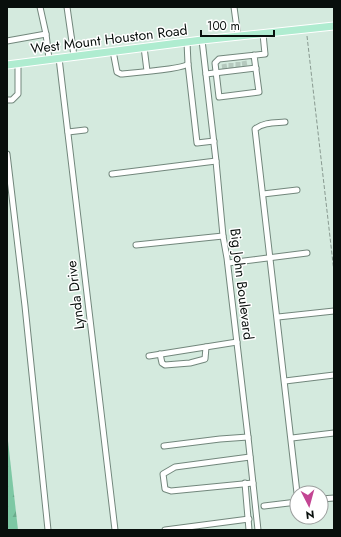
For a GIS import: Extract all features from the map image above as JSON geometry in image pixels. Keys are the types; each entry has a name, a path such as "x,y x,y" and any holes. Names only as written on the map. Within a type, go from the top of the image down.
{"main road":[{"name":"West Mount Houston Road","path":"7,65 202,40 334,26"}],"street":[{"path":"40,7 46,34 49,59"},
{"path":"67,7 74,56"},
{"path":"234,7 238,36"},
{"path":"7,41 46,34"},
{"path":"254,55 259,92 219,97 215,63 219,59 224,61 254,55 265,54 262,34"},
{"name":"Big John Boulevard","path":"202,40 223,236 228,263 258,530"},
{"path":"187,42 197,143 214,141"},
{"path":"144,47 147,71"},
{"path":"113,51 117,72 119,74 186,66 188,64"},
{"name":"Lynda Drive","path":"59,58 115,530"},
{"path":"7,100 12,100 18,94 18,64"},
{"path":"206,74 245,68 256,68"},
{"path":"208,92 219,91"},
{"path":"285,122 265,124 255,130 278,317 296,485"},
{"path":"68,132 85,130"},
{"path":"7,154 26,314 48,530"},
{"path":"112,174 216,161"},
{"path":"263,194 297,190"},
{"path":"136,245 223,236"},
{"path":"228,263 307,253"},
{"path":"278,317 334,311"},
{"path":"149,356 237,342"},
{"path":"160,354 162,363 165,365 190,363 204,359 206,347"},
{"path":"285,381 334,375"},
{"path":"292,438 334,433"},
{"path":"164,446 248,437"},
{"path":"250,457 175,467 163,474 165,489 171,491 253,483"},
{"path":"246,484 249,530"},
{"path":"264,506 289,503"},
{"path":"165,530 248,519"}],"path":[{"path":"306,29 334,272"}],"green space":[{"path":"7,432 18,530 7,530"}],"tunnel":[{"path":"244,61 245,67"},
{"path":"238,62 238,68"},
{"path":"231,63 231,69"},
{"path":"224,64 225,70"}]}
